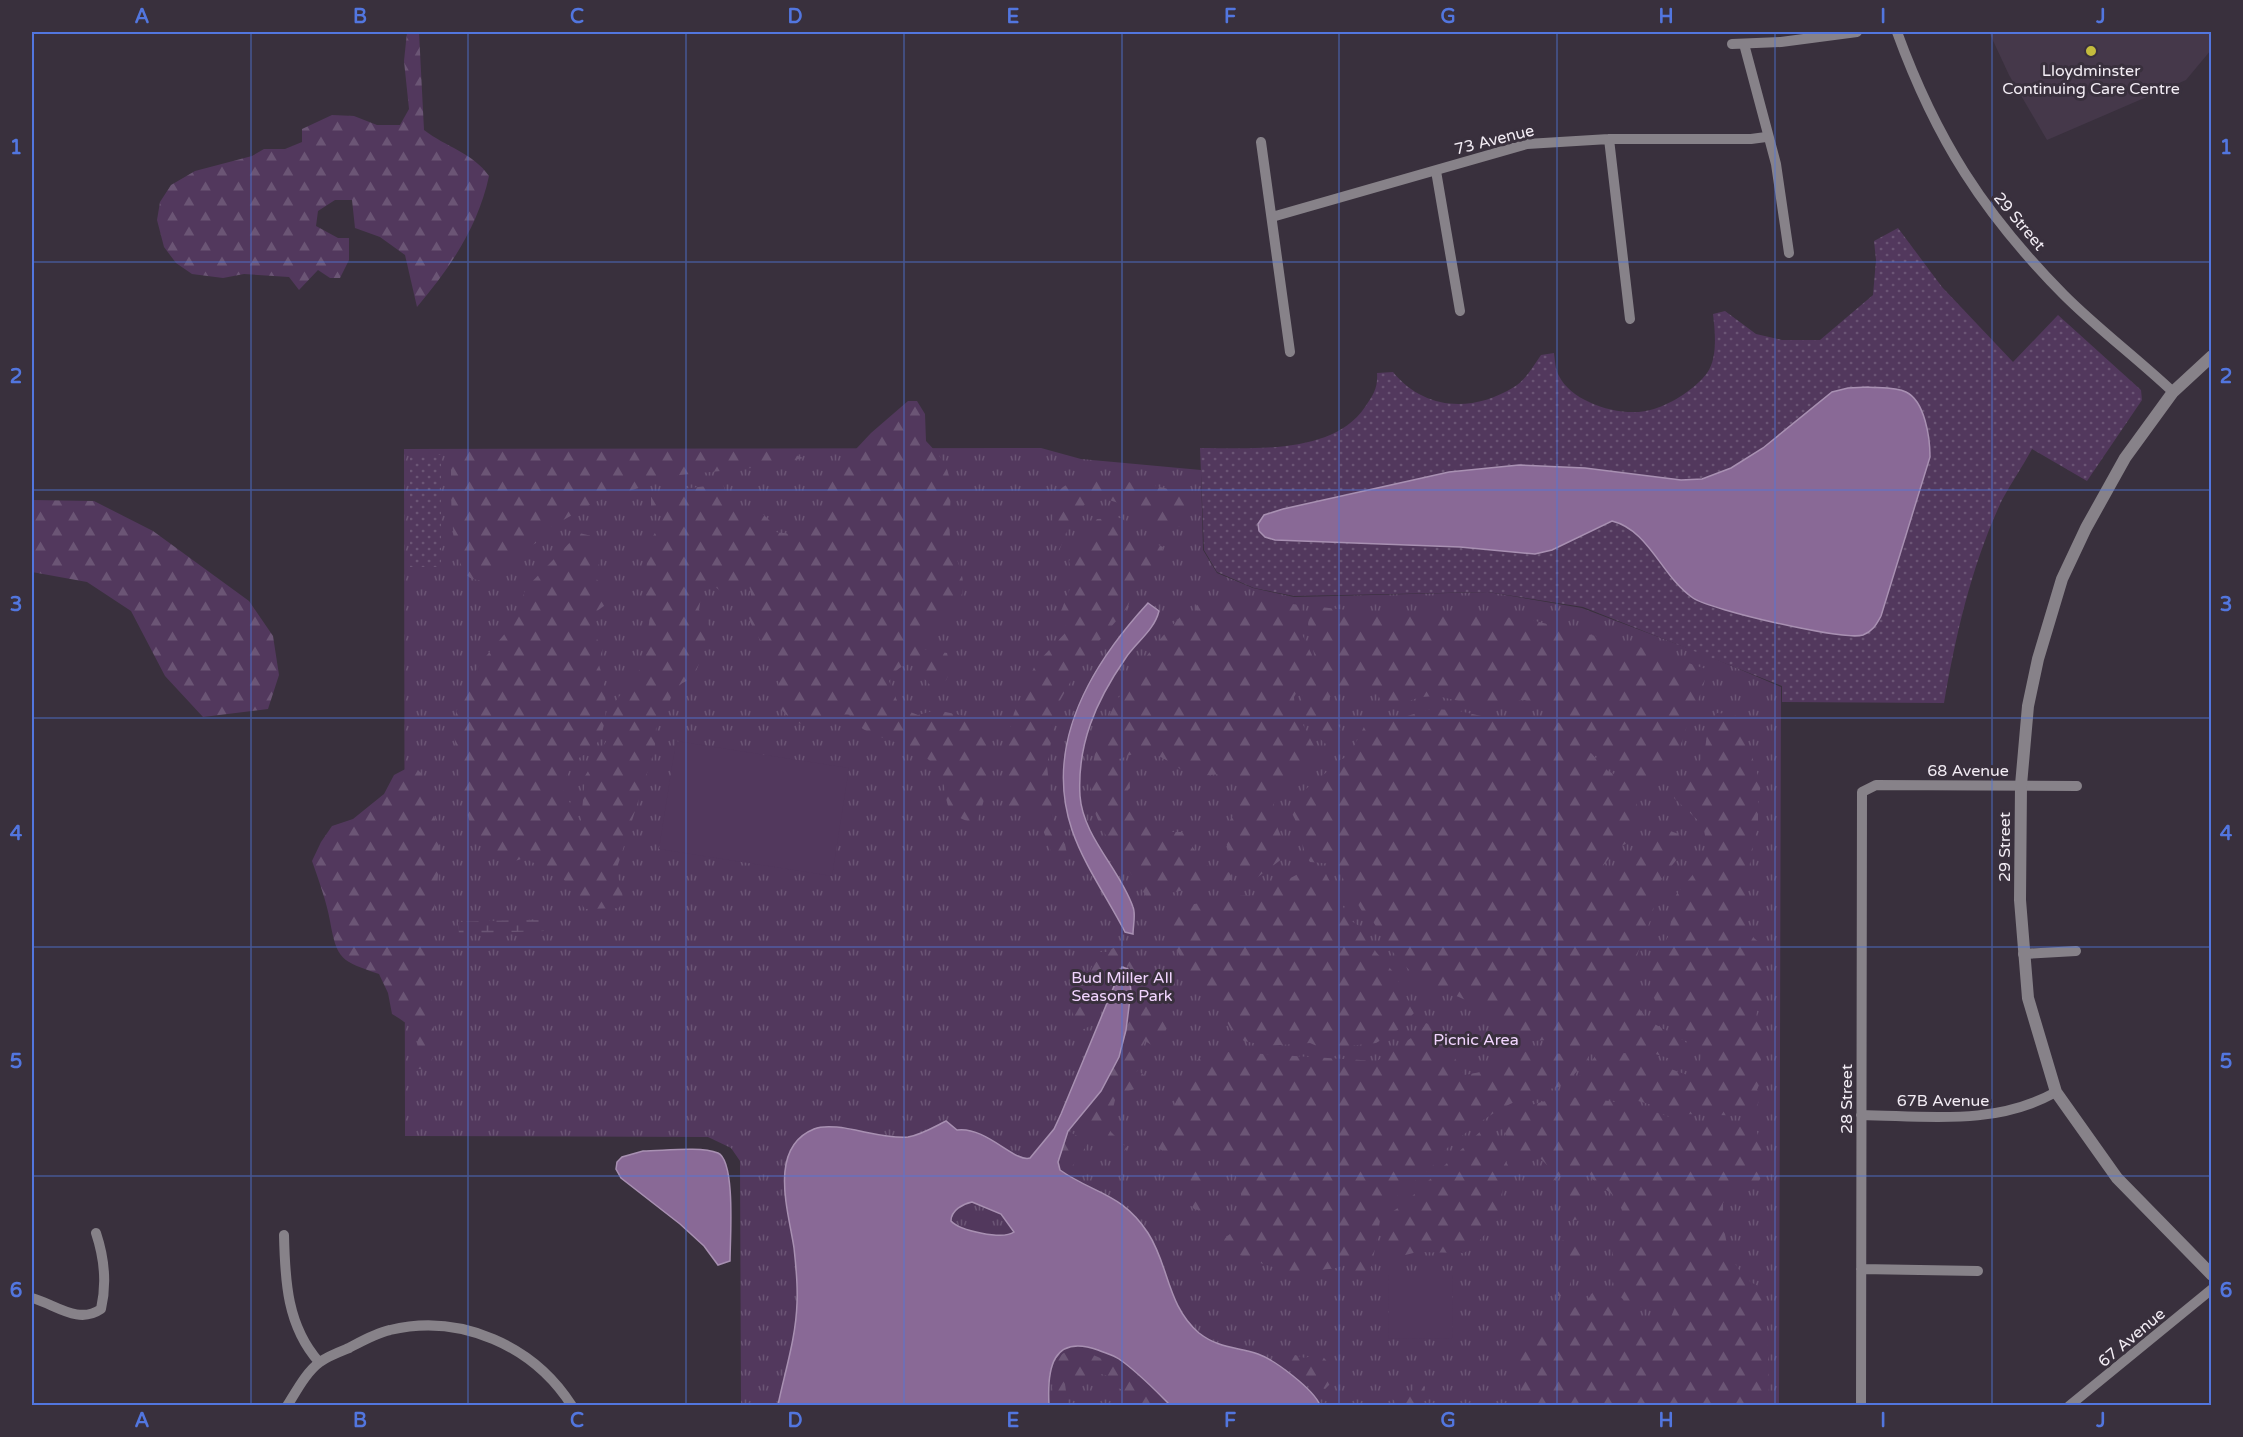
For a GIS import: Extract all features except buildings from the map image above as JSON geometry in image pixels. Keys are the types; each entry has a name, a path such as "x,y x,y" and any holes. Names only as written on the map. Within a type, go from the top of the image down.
{"street":[{"path":"1732,44 1857,32"},
{"name":"29 Street","path":"1897,32 1910,68 1940,135 1973,190 2017,246 2065,296 2173,392"},
{"path":"1744,44 1766,137 1776,164 1789,253"},
{"name":"73 Avenue","path":"1272,217 1527,144 1609,139 1751,139 1766,137"},
{"path":"1609,139 1630,319"},
{"path":"1261,142 1290,352"},
{"path":"1436,171 1460,311"},
{"name":"29 Street","path":"2211,356 2173,392 2115,475 2062,579 2038,659 2028,706 2021,785 2023,954 2028,998 2056,1092 2117,1178 2211,1275"},
{"name":"68 Avenue","path":"1862,792 1876,785 2077,786"},
{"name":"28 Street","path":"1861,1406 1862,792"},
{"path":"2023,954 2076,951"},
{"name":"67B Avenue","path":"1862,1115 1997,1115 2033,1104 2056,1092"},
{"path":"32,1298 73,1314 93,1314 101,1309 105,1294 103,1262 96,1233"},
{"path":"284,1235 286,1282 291,1308 306,1346 319,1362"},
{"path":"1861,1269 1978,1271"},
{"name":"67 Avenue","path":"2069,1406 2211,1289"},
{"path":"287,1406 319,1362 371,1336 391,1329 434,1327 464,1329 488,1335 513,1347 554,1382 572,1406"}],"shaded area":[{"path":"1989,32 2211,32 2211,50 2186,80 2047,140 2009,75"},
{"path":"1868,387 1897,389 1906,392 1918,403 1925,421 1930,457 1881,616 1872,630 1863,635 1851,636 1778,623 1724,610 1693,598 1672,578 1636,534 1612,521 1552,550 1535,554 1460,547 1275,540 1265,537 1259,531 1258,524 1264,515 1283,509 1449,472 1519,465 1585,468 1681,480 1702,479 1731,468 1763,448 1832,392"},
{"path":"1148,603 1159,611 1157,618 1129,653 1097,707 1085,741 1080,777 1080,796 1088,825 1120,879 1133,907 1133,934 1125,932 1077,843 1065,798 1064,767 1068,737 1091,679 1127,627"},
{"path":"1122,967 1128,969 1131,991 1126,1030 1119,1057 1101,1091 1068,1131 1058,1162 1060,1170 1118,1202 1138,1220 1155,1245 1180,1310 1199,1333 1220,1344 1258,1354 1274,1362 1302,1383 1320,1405 1170,1405 1119,1359 1083,1346 1071,1347 1062,1351 1056,1358 1049,1379 1049,1405 778,1405 792,1342 797,1296 794,1248 784,1182 790,1151 799,1138 814,1129 823,1127 908,1137 923,1133 946,1121 957,1130 979,1133 1016,1155 1030,1158 1054,1129","holes":["972,1202 1001,1214 1014,1232 992,1235 963,1228 951,1221 955,1211"]},
{"path":"702,1150 718,1153 724,1159 730,1185 730,1261 718,1265 704,1246 680,1224 621,1178 616,1169 617,1162 622,1157 643,1151"}],"green space":[{"path":"407,32 419,32 424,130 467,156 483,168 489,176 470,230 441,277 417,307 405,255 380,237 355,228 352,200 335,200 318,211 316,226 338,238 349,238 349,260 340,278 330,278 318,270 299,290 289,277 244,274 223,278 192,274 176,263 164,247 157,220 160,202 171,185 195,171 252,156 264,149 285,149 302,142 302,129 332,115 354,116 377,125 400,125 409,109 404,61"},
{"path":"1898,228 1942,287 2013,362 2058,315 2141,390 2142,400 2087,481 2032,449 2002,500 1982,549 1960,625 1944,703 1782,702 1782,686 1583,607 1488,592 1294,596 1254,588 1217,572 1204,550 1200,448 1290,446 1333,434 1351,423 1365,407 1375,390 1377,373 1393,372 1405,385 1419,394 1449,404 1482,401 1514,387 1526,377 1541,355 1554,353 1559,376 1566,386 1588,401 1601,407 1629,412 1654,409 1683,395 1707,373 1714,352 1713,314 1725,311 1756,334 1782,340 1820,340 1873,295 1876,260 1874,241"},
{"path":"908,401 917,401 925,414 926,441 940,457 948,471 951,491 950,536 963,586 958,603 948,615 931,628 924,640 923,649 947,653 951,670 946,680 932,687 920,674 917,664 912,664 900,668 889,681 900,708 918,715 936,710 988,721 987,786 976,823 962,819 949,808 940,775 934,765 918,752 863,729 851,715 826,717 802,724 794,721 785,713 774,699 778,684 775,662 757,635 748,613 751,596 746,577 721,591 709,583 703,583 699,610 709,625 709,632 697,670 673,692 668,719 656,728 655,748 617,868 622,893 619,908 585,909 562,877 524,858 512,862 497,861 475,835 469,820 460,785 453,724 462,693 482,661 513,624 526,588 579,533 592,536 592,551 600,560 598,567 590,573 609,591 608,603 597,611 591,630 603,648 598,662 604,684 605,720 598,742 591,751 579,758 559,783 581,823 585,776 607,740 615,702 644,664 650,615 645,590 648,545 664,517 664,505 651,506 651,497 682,489 723,484 732,511 759,510 772,523 775,532 800,535 822,510 827,486 833,475 846,468 856,449"},
{"name":"Bud Miller All Seasons Park","path":"1041,448 1081,459 1201,470 1203,550 1217,573 1253,588 1294,597 1488,592 1582,608 1706,655 1781,687 1779,1405 741,1405 740,1161 731,1148 708,1137 405,1136 404,449"},
{"path":"553,449 786,451 803,458 772,466 680,475 597,501 551,527 536,543 522,551 489,580 469,577 461,565 454,540 451,459 456,451"},
{"path":"410,455 441,455 441,567 410,567"},
{"path":"1080,479 1142,483 1173,490 1189,498 1189,519 1180,527 1151,524 1131,507 1103,498 1089,499 1069,525 1059,551 1054,537 1052,518 1055,500 1063,487"},
{"path":"32,500 94,501 153,531 249,601 273,636 279,675 268,709 203,717 165,676 131,611 87,582 32,572"},
{"path":"1122,518 1135,535 1163,547 1155,572 1144,573 1135,579 1128,607 1082,661 1057,706 1047,766 1054,826 1065,844 1068,859 1056,861 1041,824 1033,813 1026,809 1003,810 1008,769 1008,735 1014,713 1035,665 1068,630 1059,616 1073,581 1069,561 1097,519"},
{"path":"1240,598 1301,605 1301,632 1312,655 1312,664 1294,697 1295,709 1317,752 1312,760 1282,787 1274,804 1275,820 1287,855 1254,880 1245,882 1228,848 1223,828 1235,814 1242,798 1239,784 1221,775 1194,775 1150,753 1133,754 1116,760 1116,770 1129,771 1130,788 1125,793 1134,798 1134,807 1126,811 1138,814 1152,828 1184,832 1186,839 1214,874 1225,871 1231,873 1231,880 1147,898 1098,820 1091,794 1092,767 1100,739 1127,684 1180,617 1188,630 1201,628 1195,606 1213,599"},
{"path":"1311,606 1392,615 1447,612 1527,619 1648,649 1706,669 1705,677 1702,691 1676,754 1667,767 1652,779 1636,776 1606,760 1560,712 1524,700 1481,706 1437,696 1421,697 1393,706 1382,705 1376,692 1367,687 1362,686 1357,693 1339,689 1330,697 1330,711 1341,729 1329,746 1312,729 1303,705 1303,689 1316,664 1308,624"},
{"path":"1430,709 1455,710 1490,718 1544,716 1554,719 1573,734 1608,771 1630,782 1635,789 1639,827 1632,841 1617,848 1600,870 1617,870 1623,866 1638,848 1652,841 1660,827 1681,835 1684,847 1657,888 1652,915 1638,952 1632,978 1636,1003 1644,1015 1654,1024 1689,1045 1677,1061 1628,1045 1572,1048 1546,1040 1507,1043 1499,1023 1481,1008 1450,994 1418,988 1410,971 1391,950 1372,920 1363,913 1334,864 1310,862 1291,812 1299,795 1337,763 1349,756 1365,725 1371,719 1380,716 1401,718"},
{"path":"1717,713 1733,714 1740,719 1761,786 1758,797 1758,821 1749,868 1746,925 1754,938 1763,946 1764,1000 1757,1010 1756,1020 1765,1029 1761,1045 1760,1083 1757,1090 1762,1095 1752,1116 1684,1114 1624,1097 1573,1090 1573,1084 1597,1054 1627,1053 1690,1076 1698,1065 1701,1047 1697,1040 1682,1027 1662,1018 1651,990 1650,975 1653,960 1668,937 1676,895 1706,855 1707,846 1703,825 1674,798 1679,785 1702,757 1709,724"},
{"path":"676,741 849,768 832,876 659,849"},
{"path":"413,765 422,774 424,789 438,831 439,843 430,969 435,1048 427,1069 418,1069 416,1036 409,1026 392,1014 388,993 379,974 349,962 335,944 325,899 312,861 332,826 353,819 384,794 394,775"},
{"path":"1298,874 1326,874 1350,920 1362,928 1376,952 1395,974 1414,1013 1398,1030 1376,1043 1319,1047 1310,1043 1268,1046 1244,1041 1230,1028 1217,1001 1209,1000 1195,986 1168,931 1170,910 1175,906 1229,897 1262,897 1268,890"},
{"path":"544,919 544,931 459,934 458,922"},
{"path":"1118,945 1133,956 1134,963 1143,965 1144,975 1137,976 1135,983 1129,966 1121,966 1108,992 1102,993 1098,999 1102,1011 1092,1025 1084,1029 1076,1028 1072,1008 1078,990 1074,979 1080,974 1088,975 1093,964 1099,960 1099,952 1107,952"},
{"path":"1142,986 1156,996 1161,992 1173,1000 1173,1005 1166,1031 1159,1042 1155,1047 1145,1041 1129,1072 1138,1071 1147,1077 1141,1087 1125,1092 1115,1100 1108,1129 1127,1148 1122,1154 1077,1122 1109,1078 1119,1054 1131,991"},
{"path":"1426,1023 1445,1031 1451,1051 1464,1075 1494,1067 1506,1054 1516,1052 1589,1053 1589,1058 1570,1079 1559,1087 1535,1092 1500,1109 1474,1126 1446,1149 1436,1163 1396,1197 1383,1204 1372,1265 1360,1282 1349,1262 1336,1268 1294,1275 1223,1251 1224,1240 1238,1226 1241,1193 1239,1181 1231,1170 1222,1169 1219,1158 1211,1152 1171,1153 1159,1149 1156,1139 1163,1136 1183,1082 1196,1061 1213,1051 1377,1061 1420,1032"},
{"path":"1559,1097 1595,1099 1630,1105 1665,1115 1697,1129 1701,1123 1756,1128 1766,1167 1759,1181 1741,1182 1723,1203 1723,1213 1727,1244 1734,1262 1747,1279 1766,1293 1769,1388 1767,1405 1520,1405 1521,1388 1512,1353 1538,1329 1547,1316 1585,1304 1596,1287 1602,1286 1610,1300 1630,1323 1639,1323 1650,1318 1661,1320 1671,1317 1675,1307 1632,1305 1617,1291 1611,1270 1612,1259 1618,1238 1624,1230 1624,1217 1621,1206 1605,1189 1602,1182 1593,1180 1589,1172 1567,1170 1551,1183 1546,1182 1547,1165 1539,1157 1517,1159 1499,1120 1528,1106"},
{"path":"1485,1127 1491,1127 1509,1168 1501,1196 1504,1211 1476,1245 1464,1253 1417,1252 1386,1260 1382,1251 1388,1215 1406,1202"},
{"path":"1068,1131 1083,1139 1087,1145 1069,1171 1060,1170 1058,1162"},
{"path":"1193,1161 1203,1163 1210,1181 1205,1188 1208,1203 1202,1211 1194,1209 1188,1202 1196,1190 1188,1176 1187,1167"},
{"path":"1576,1177 1583,1181 1584,1198 1580,1209 1584,1214 1580,1219 1569,1221 1565,1210 1570,1205 1565,1190 1569,1180"},
{"path":"1580,1237 1584,1240 1584,1257 1576,1276 1570,1277 1570,1285 1564,1296 1558,1296 1558,1286 1567,1264 1561,1241"},
{"path":"1388,1275 1452,1275 1453,1338 1389,1339"},
{"path":"1072,1349 1109,1362 1120,1369 1140,1385 1158,1405 1138,1405 1121,1389 1112,1387 1109,1376 1093,1372 1080,1386 1065,1384 1068,1405 1058,1405 1052,1387 1058,1375 1052,1370 1059,1357"},
{"path":"1319,1353 1331,1369 1332,1382 1325,1389 1301,1379 1291,1362 1295,1355 1305,1358"},
{"path":"1415,1383 1422,1383 1425,1387 1423,1400 1419,1405 1397,1405 1392,1398 1411,1395"}],"place":[{"name":"Lloydminster Continuing Care Centre","path":"2091,51"}],"park label":[{"name":"Picnic Area","path":"1476,1039"}]}
